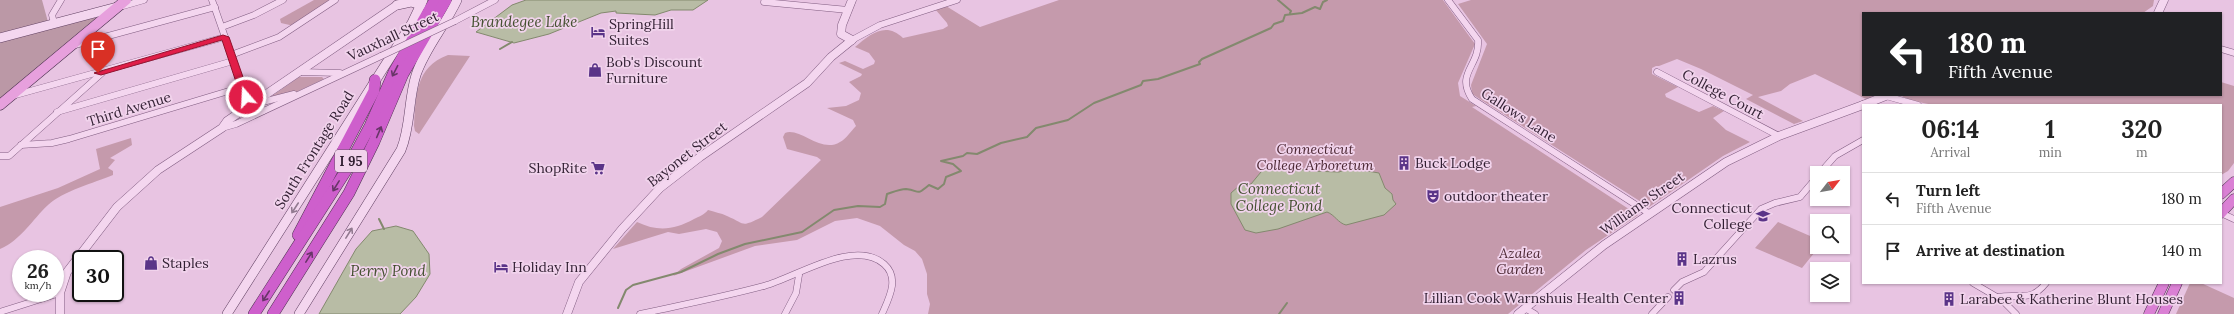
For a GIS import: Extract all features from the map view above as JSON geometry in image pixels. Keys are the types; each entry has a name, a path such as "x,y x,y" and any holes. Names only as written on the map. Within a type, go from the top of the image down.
{"highway":[{"name":"I 95","path":"254,314 351,162 393,74 435,0"},
{"name":"I 95","path":"273,314 351,188 374,142 403,74 446,0"},
{"path":"275,282 280,263 299,233 370,98 375,88 375,80"},
{"path":"2222,193 2234,182"},
{"path":"2222,212 2234,199"},
{"path":"2149,314 2164,284"},
{"path":"2163,314 2177,284"}],"main road":[{"path":"0,105 126,0"},
{"path":"399,2 407,0"},
{"path":"299,314 401,150 406,137 411,93 416,74 457,0"},
{"path":"399,2 422,2"},
{"name":"South Frontage Road","path":"227,314 412,23 422,2"},
{"path":"0,38 117,7"}],"street":[{"path":"54,23 52,14 61,0"},
{"path":"117,7 144,0"},
{"path":"212,0 246,97 252,104 260,106 263,112"},
{"path":"222,26 254,15 283,0"},
{"path":"231,54 279,37 335,0"},
{"name":"Vauxhall Street","path":"64,278 74,260 122,202 158,170 222,128 235,125 263,112 455,21 495,0"},
{"path":"852,0 841,34 852,40 880,25 957,0"},
{"name":"Gallows Lane","path":"1448,0 1478,40 1479,53 1465,77 1463,84 1466,93 1472,100 1650,214"},
{"path":"2158,12 2164,0"},
{"name":"Vauxhall Street","path":"222,128 226,122 399,2"},
{"path":"764,2 848,10"},
{"path":"70,47 215,7"},
{"path":"11,96 104,72 225,37"},
{"name":"Bayonet Street","path":"567,314 572,294 579,282 625,226 660,188 694,161 796,91 852,40"},
{"path":"2222,49 2234,53"},
{"path":"58,112 234,61"},
{"path":"0,156 9,156 104,72"},
{"name":"Vauxhall Street","path":"300,72 344,73"},
{"name":"College Court","path":"1657,72 1779,136"},
{"name":"Third Avenue","path":"21,145 64,140 242,87"},
{"path":"252,104 302,93"},
{"path":"1887,96 1915,104"},
{"name":"Williams Street","path":"1866,104 1887,96"},
{"path":"252,104 252,111 256,115"},
{"name":"Williams Street","path":"1522,311 1576,266 1726,162 1779,136 1862,105"},
{"path":"1826,166 1833,157 1849,146 1862,140"},
{"path":"1674,290 1682,282 1704,272 1761,209 1801,196 1810,185"},
{"path":"2222,213 2234,219"},
{"path":"640,314 754,288 799,275 849,256 864,256 878,260 889,269 893,282 890,300 882,314"},
{"path":"785,314 796,293 799,275"},
{"path":"1976,284 1998,297 2016,314"},
{"path":"1998,297 2026,297 2040,290 2045,284"},
{"path":"1652,314 1668,297"},
{"path":"0,312 32,302"},
{"name":"Vauxhall Street","path":"60,302 60,314"},
{"path":"1522,311 1535,314"}],"green space":[{"path":"314,0 333,0 294,26 281,23 280,19"},
{"name":"Connecticut College Arboretum","path":"1059,0 1443,0 1475,44 1458,83 1460,96 1476,106 1472,107 1638,215 1586,250 1508,314 928,314 930,304 927,294 927,274 922,259 915,251 904,245 880,226 857,218 835,221 797,240 755,246 673,276 681,269 719,248 722,241 717,232 706,229 679,234 668,232 613,249 637,222 659,228 680,226 700,216 708,210 725,215 743,224 750,223 762,217 821,160 817,157 787,149 783,137 785,133 791,132 818,143 833,145 844,139 856,126 853,120 827,108 846,106 859,100 861,93 849,82 862,74 839,63 845,61 863,69 874,64 875,61 869,53 855,47 872,34 878,31 890,30 903,38 943,29 948,26 947,23 935,9 946,6 980,27"},
{"path":"1471,0 2154,0 2153,6 2144,12 1862,12 1862,96 1873,96 1866,99 1815,74 1790,84 1781,91 1758,97 1803,121 1794,124 1746,99 1753,95 1701,69 1677,59 1656,66 1652,68 1652,74 1678,87 1665,94 1666,97 1699,112 1713,106 1724,111 1713,118 1726,130 1750,142 1723,156 1649,207 1472,94 1471,85 1487,44 1458,4"},
{"path":"448,55 470,56 419,134 415,131 414,126 419,84 429,67 437,60"},
{"path":"299,77 322,77 324,79 294,93 269,98"},
{"path":"2222,82 2234,86 2234,163 2228,171 2222,174 2222,104 1928,104 1909,100 1902,96 2222,96"},
{"path":"131,138 132,145 110,158 115,160 108,168 113,171 113,175 70,191 54,200 20,235 0,249 0,207 58,188 100,169 96,149"},
{"path":"1778,222 1810,236 1810,254 1813,254 1802,268 1755,248"},
{"path":"2190,284 2203,284 2234,298 2234,314 2176,314"}],"shaded area":[{"path":"0,0 42,0 48,22 0,34"},
{"path":"98,18 0,99 0,40 80,19"}],"water":[{"name":"Brandegee Lake","path":"526,0 708,0 693,10 671,10 655,15 616,13 616,11 601,13 549,34 514,43 476,32 512,5"},
{"name":"Connecticut College Pond","path":"1274,165 1310,171 1339,172 1350,168 1379,173 1385,188 1392,194 1393,200 1396,204 1384,215 1346,225 1327,212 1278,229 1256,233 1245,230 1231,204 1231,193 1239,186 1251,184 1266,166"},
{"name":"Perry Pond","path":"396,226 413,231 429,254 430,274 416,297 400,314 319,314 356,249 372,231"}],"waterway":[{"path":"1278,0 1291,11 1290,13"},
{"path":"618,308 626,290 633,285 681,272 718,254 745,244 802,232 834,210 858,206 880,207 885,204 887,194 901,190 906,189 919,192 929,185 938,189 944,184 946,177 961,171 953,164 941,161 963,156 967,153 977,154 1001,143 1027,137 1036,128 1068,120 1094,103 1141,85 1143,81 1158,79 1200,64 1199,62 1202,59 1271,28 1274,24 1283,21 1285,15 1302,13 1315,7 1320,9 1323,2 1327,0"},
{"path":"500,49 512,42"},
{"path":"379,219 384,229"},
{"path":"1279,314 1287,303"}],"place":[{"name":"SpringHill Suites","path":"598,32"},
{"name":"Bob's Discount Furniture","path":"595,70"},
{"name":"Buck Lodge","path":"1404,163"},
{"name":"ShopRite","path":"598,168"},
{"name":"outdoor theater","path":"1433,196"},
{"name":"Connecticut College","path":"1763,216"},
{"name":"Lazrus","path":"1682,259"},
{"name":"Staples","path":"151,263"},
{"name":"Holiday Inn","path":"501,267"},
{"name":"Lillian Cook Warnshuis Health Center","path":"1679,298"},
{"name":"Larabee & Katherine Blunt Houses","path":"1949,299"}],"route":[{"path":"98,73 225,37 246,97"}],"park label":[{"name":"Azalea Garden","path":"1520,262"}]}
